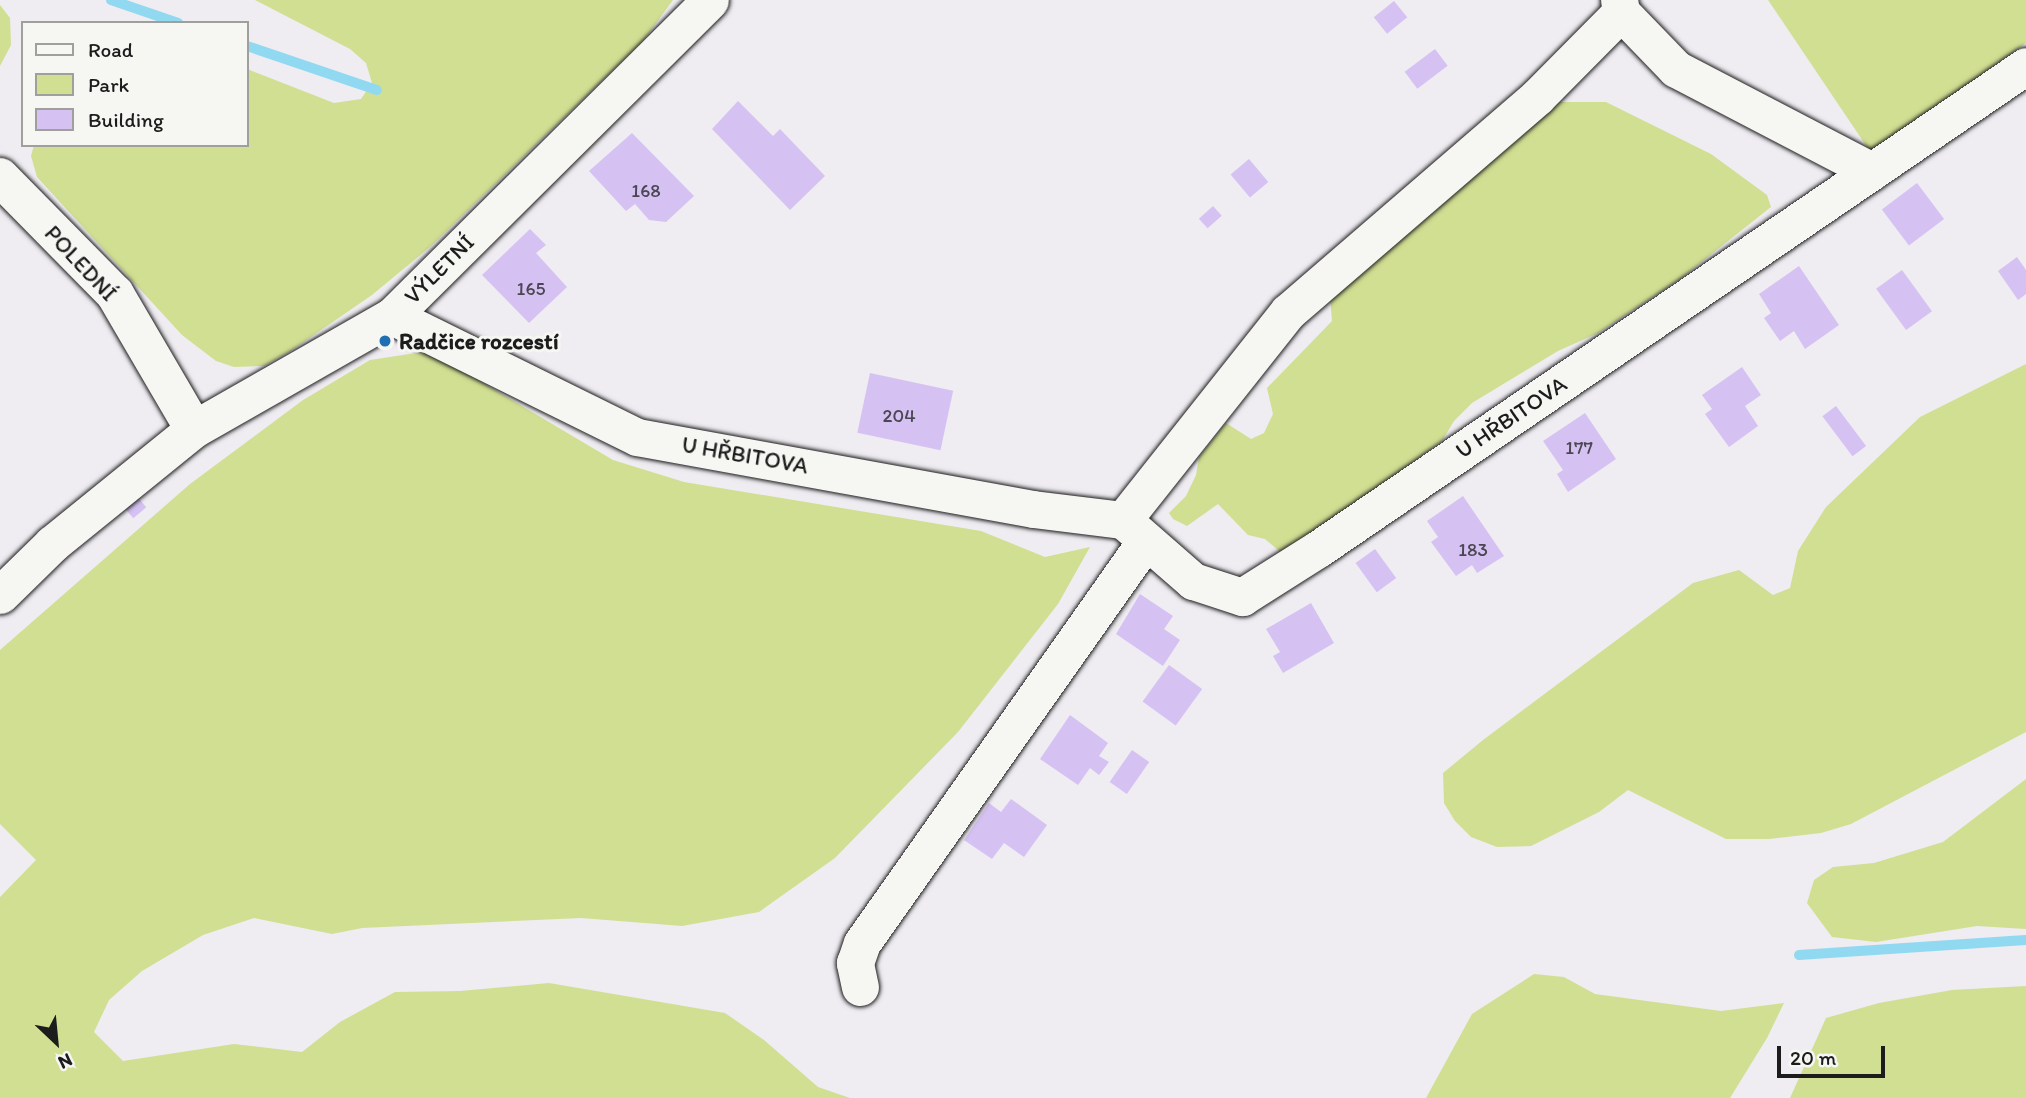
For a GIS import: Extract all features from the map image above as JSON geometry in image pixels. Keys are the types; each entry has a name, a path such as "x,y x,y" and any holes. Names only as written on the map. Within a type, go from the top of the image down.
{"street":[{"name":"VÝLETNÍ","path":"0,595 52,544 194,429 392,316 710,0"},
{"path":"860,987 855,963 862,943 1135,531 1289,312 1537,97 1620,6 1676,69 1872,171"},
{"name":"U HŘBITOVA","path":"392,316 637,437 1033,509 1135,531 1193,581 1242,597 2026,66"},
{"name":"POLEDNÍ","path":"0,177 115,295 194,429"}],"green space":[{"path":"255,0 673,0 643,41 430,247 372,295 264,366 234,367 216,361 182,335 37,177 31,156 33,147 248,147 248,69 334,103 361,99 372,83 366,63 350,49"},
{"path":"1768,0 2026,0 2026,43 1871,153"},
{"path":"0,5 10,18 11,45 0,66"},
{"path":"1555,102 1606,102 1711,154 1767,195 1771,207 1680,279 1598,333 1558,351 1472,403 1454,421 1442,441 1284,555 1265,539 1248,535 1218,504 1187,526 1173,519 1169,513 1186,496 1196,475 1199,457 1226,423 1251,439 1264,433 1273,414 1267,388 1332,321 1330,298"},
{"path":"429,351 613,460 684,482 981,531 1045,557 1090,547 1058,604 958,732 835,858 759,912 682,926 581,918 362,928 332,934 254,918 203,935 142,971 109,1000 94,1032 123,1061 234,1044 302,1052 340,1022 395,992 460,991 549,983 725,1013 764,1040 818,1087 850,1098 0,1098 0,897 36,860 0,824 0,650 190,484 303,400 370,360"},
{"path":"2026,364 2026,732 1851,824 1821,833 1769,839 1726,839 1628,790 1599,812 1531,846 1497,847 1471,837 1455,821 1444,803 1443,773 1483,740 1693,583 1739,570 1773,595 1790,588 1798,551 1826,507 1920,417"},
{"path":"2026,779 2026,929 1977,926 1876,942 1832,937 1807,903 1814,880 1833,867 1874,863 1943,842"},
{"path":"1534,974 1564,977 1595,994 1721,1011 1784,1003 1767,1038 1730,1098 1426,1098 1472,1014"},
{"path":"2026,986 2026,1098 1790,1098 1826,1018 1879,1003 1952,990"}],"building":[{"path":"1394,1 1407,17 1387,34 1374,17"},
{"path":"1435,49 1448,66 1417,89 1405,72"},
{"path":"738,101 773,136 780,129 825,176 790,210 712,129"},
{"path":"632,133 694,196 666,222 649,220 635,204 626,211 589,171"},
{"path":"1249,159 1268,182 1250,197 1231,174"},
{"path":"1917,183 1944,219 1909,245 1882,209"},
{"path":"1213,206 1222,216 1208,228 1199,219"},
{"path":"530,229 546,245 536,253 567,287 529,323 482,275"},
{"path":"2017,257 2026,270 2026,294 2018,300 1998,271"},
{"path":"1799,266 1839,325 1805,349 1794,331 1780,341 1764,318 1771,313 1759,294"},
{"path":"1902,270 1932,311 1906,330 1876,289"},
{"path":"1742,367 1761,395 1745,406 1758,426 1729,447 1705,414 1712,409 1702,395"},
{"path":"870,373 953,391 940,450 857,433"},
{"path":"1836,406 1866,446 1853,456 1822,416"},
{"path":"1585,413 1616,459 1568,492 1557,474 1563,470 1543,441"},
{"path":"136,495 146,507 133,518 123,506"},
{"path":"1463,496 1504,556 1477,573 1472,565 1456,576 1431,542 1438,537 1427,521"},
{"path":"1375,549 1396,578 1377,592 1356,563"},
{"path":"1140,594 1173,616 1164,629 1180,640 1163,666 1116,634"},
{"path":"1311,603 1334,643 1283,673 1273,656 1280,652 1266,629"},
{"path":"1169,665 1202,689 1176,726 1143,701"},
{"path":"1070,715 1108,743 1099,756 1109,762 1099,775 1090,768 1078,785 1040,759"},
{"path":"1132,750 1149,762 1127,794 1110,782"},
{"path":"1011,799 1047,825 1024,857 1004,843 992,859 964,840 989,803 1001,812"}],"waterway":[{"path":"111,0 172,21"},
{"path":"248,46 377,90"},
{"path":"1799,955 2026,940"}],"place":[{"name":"Radčice rozcestí","path":"385,341"}]}
